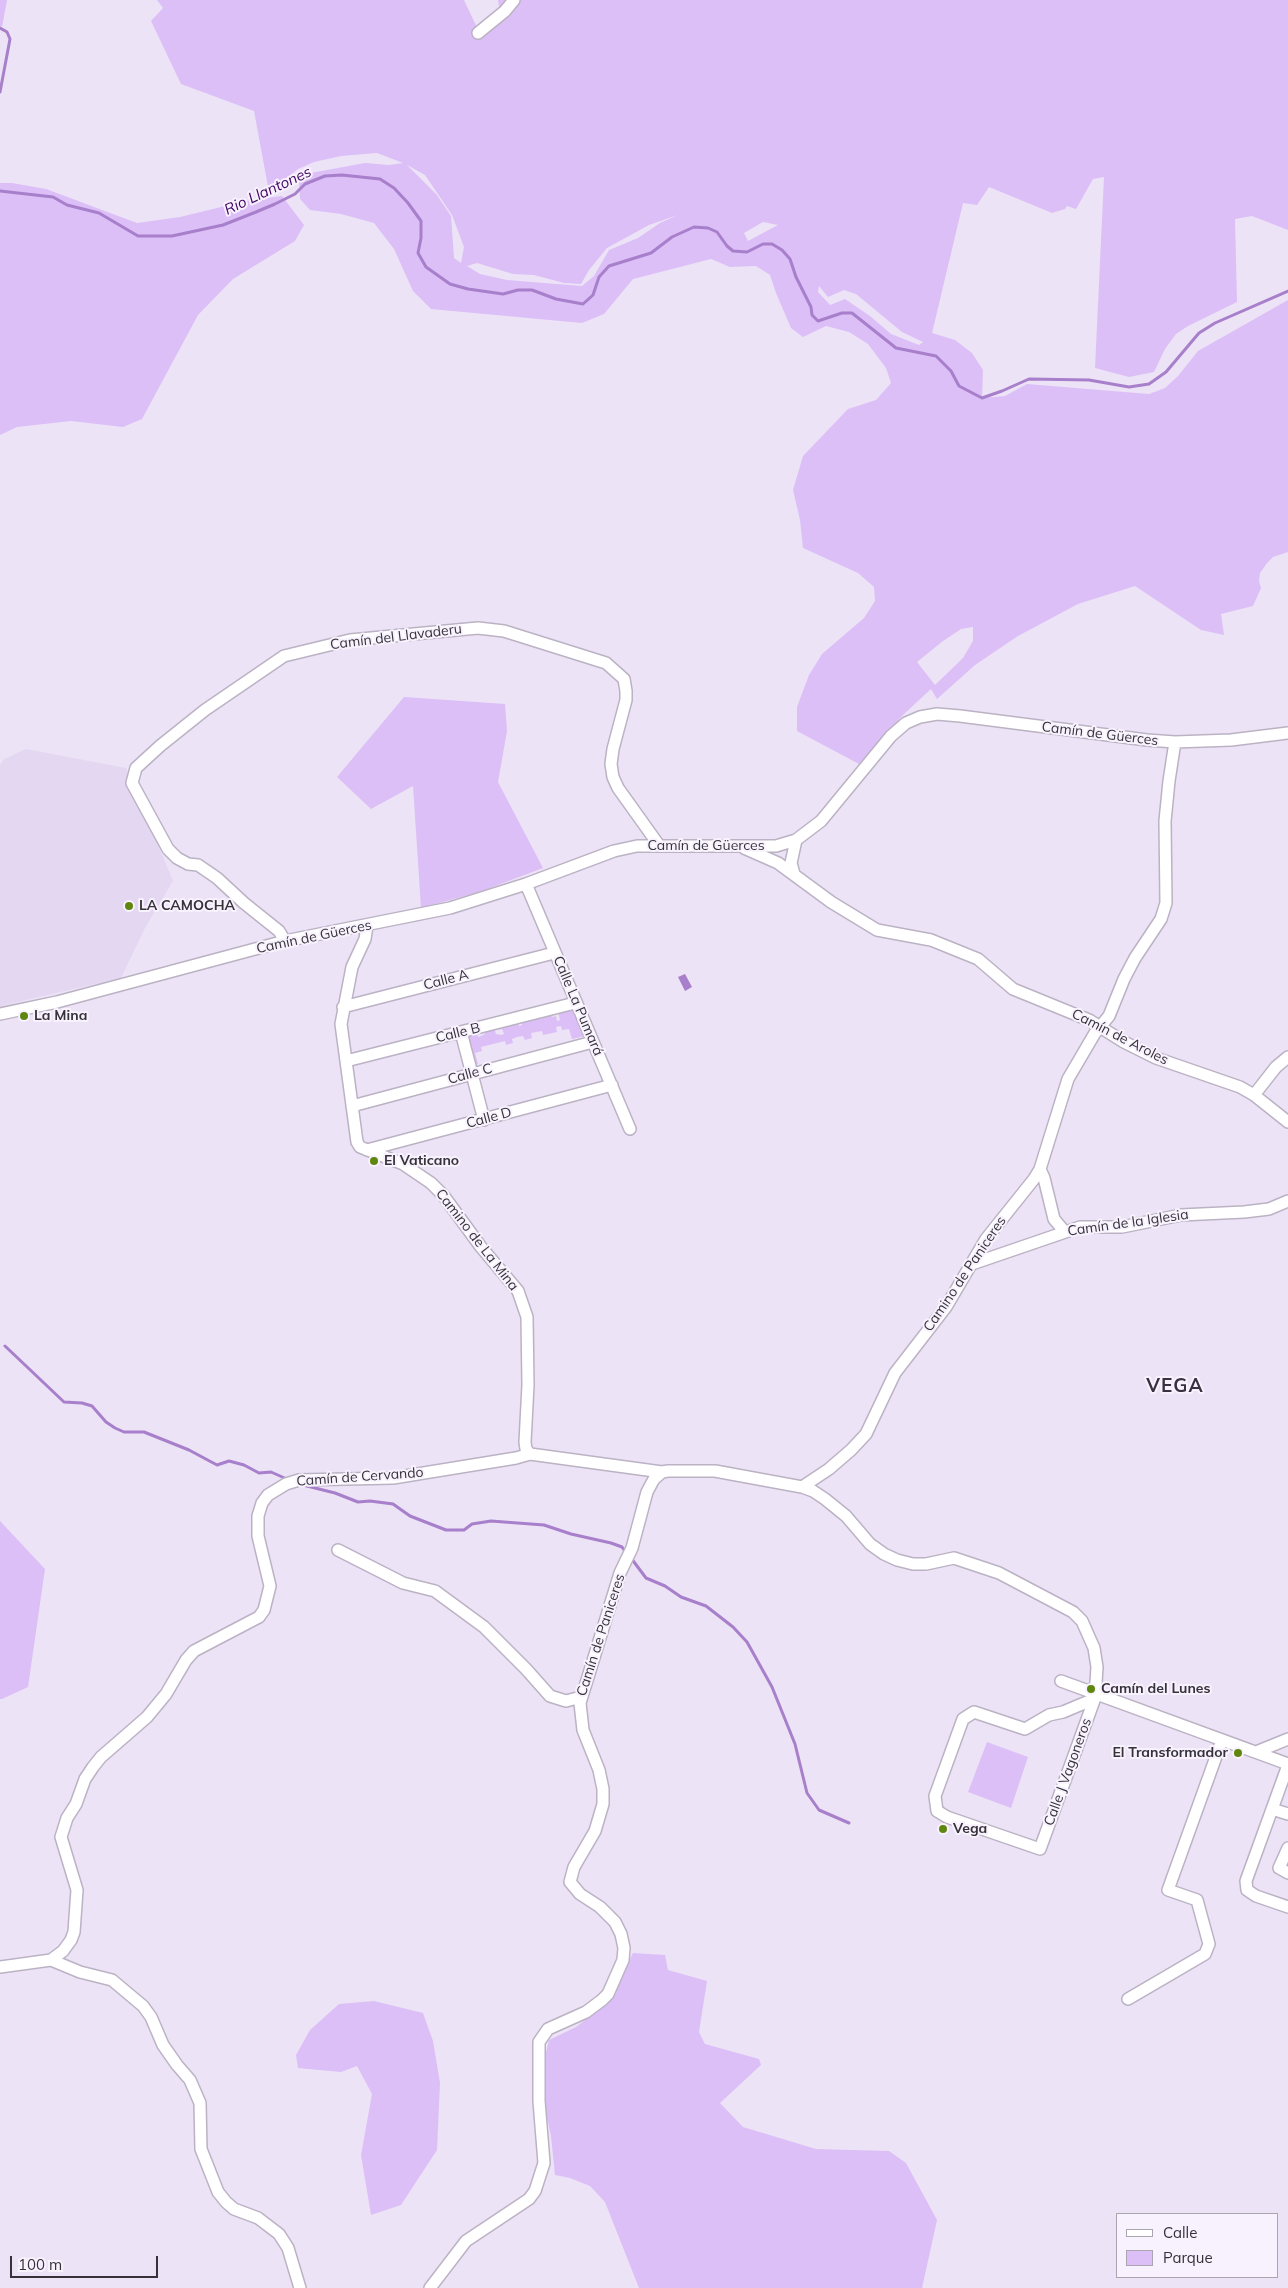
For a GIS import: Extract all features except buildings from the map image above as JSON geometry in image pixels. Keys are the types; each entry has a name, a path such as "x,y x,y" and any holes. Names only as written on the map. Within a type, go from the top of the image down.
{"street":[{"path":"478,33 505,11 514,0"},
{"name":"Camín del Llavaderu","path":"285,941 279,931 244,904 217,878 198,865 188,864 177,858 168,848 132,783 136,768 205,710 284,656 303,651 350,640 478,628 504,631 606,663 624,679 626,691 626,700 613,749 611,764 613,777 618,788 658,844"},
{"name":"Camín de Güerces","path":"0,1014 57,1002 285,941 450,908 526,884 614,851 658,844 743,847 776,846 796,840 821,821 891,736 906,723 920,717 937,714 960,716 1175,742 1231,740 1288,733"},
{"name":"Camino de Paniceres","path":"802,1487 836,1463 866,1434 895,1373 946,1306 986,1239 1040,1169 1068,1079 1109,1016 1135,958 1162,919 1166,903 1165,821 1168,781 1175,742"},
{"path":"794,874 791,862 796,840"},
{"name":"Camín de Aroles","path":"743,847 752,853 778,863 831,902 877,930 931,940 978,959 1013,989 1101,1026 1124,1042 1156,1058 1240,1087 1254,1095 1288,1122"},
{"name":"Calle La Pumará","path":"526,884 630,1129"},
{"path":"367,926 365,939 352,967 341,1024 357,1142 360,1147 367,1150"},
{"name":"Calle A","path":"343,1007 550,954"},
{"name":"Calle B","path":"346,1062 571,1004"},
{"path":"462,1032 484,1120"},
{"name":"Calle C","path":"352,1106 589,1043"},
{"path":"1254,1095 1276,1067 1288,1057"},
{"name":"Calle D","path":"367,1150 612,1085"},
{"name":"Camino de La Mina","path":"367,1150 403,1164 431,1183 448,1201 481,1248 518,1291 527,1316 528,1385 525,1442 526,1449 530,1454"},
{"path":"1040,1169 1054,1219 1064,1232"},
{"name":"Camín de la Iglesia","path":"972,1264 1064,1232 1093,1225 1122,1227 1181,1215 1269,1209 1288,1201"},
{"name":"Camín de Cervando","path":"51,1960 63,1951 74,1932 77,1890 62,1837 63,1827 76,1804 85,1779 101,1757 147,1716 166,1694 186,1660 194,1651 259,1617 264,1610 270,1586 258,1536 258,1516 262,1503 268,1495 286,1484 300,1480 394,1478 516,1458 530,1454 662,1472"},
{"path":"662,1472 716,1471 802,1487"},
{"name":"Camín de Paniceres","path":"430,2288 466,2241 529,2199 535,2191 544,2163 539,2101 539,2042 548,2029 586,2012 602,2000 608,1994 622,1960 624,1948 621,1934 615,1922 600,1907 580,1894 570,1882 574,1867 595,1831 603,1804 603,1790 599,1770 583,1730 580,1716 581,1698 625,1562 632,1548 647,1492 654,1479 662,1472"},
{"name":"Calle J Vagoneros","path":"802,1487 825,1498 846,1516 870,1544 890,1557 913,1564 926,1564 954,1558 964,1560 999,1573 1073,1612 1082,1621 1094,1648 1097,1667 1094,1696 1040,1849 947,1817 936,1811 935,1796 963,1719 974,1712 1025,1729 1049,1715 1063,1712 1094,1696"},
{"path":"338,1550 403,1583 435,1591 484,1627 550,1696 566,1701 581,1698"},
{"path":"1061,1681 1094,1696 1288,1764 1246,1881 1247,1890 1256,1896 1288,1907"},
{"path":"1256,1752 1288,1739"},
{"path":"1128,1999 1205,1954 1209,1944 1197,1900 1168,1890 1222,1740"},
{"path":"1272,1808 1288,1814"},
{"path":"1288,1848 1279,1868 1288,1873"},
{"path":"0,1967 51,1960 80,1972 112,1980 143,2006 151,2017 171,2058 190,2080 200,2103 201,2150 218,2192 234,2209 258,2218 278,2234 288,2248 300,2288"}],"shaded area":[{"path":"26,749 126,768 173,881 145,928 121,978 0,1006 0,765 4,759"},
{"path":"685,974 692,987 685,991 678,977"}],"green space":[{"path":"0,0 7,0 2,27 0,26"},
{"path":"157,0 464,0 481,36 501,20 498,0 1288,0 1288,230 1252,216 1235,219 1237,302 1188,326 1176,334 1165,349 1154,372 1129,377 1095,368 1104,177 1093,179 1076,209 1067,206 1065,209 1052,213 989,187 977,205 963,203 932,333 955,340 972,353 983,370 982,398 1005,396 1027,384 1149,394 1165,388 1178,376 1198,351 1288,300 1288,552 1273,557 1260,573 1259,581 1261,588 1253,606 1221,614 1224,635 1201,630 1135,586 1078,604 1018,636 975,665 937,699 931,689 904,714 859,764 797,731 797,707 809,675 822,654 864,618 875,601 874,587 858,573 803,548 800,520 793,490 803,456 848,409 876,400 891,383 886,368 868,344 849,332 826,326 803,337 791,328 770,275 756,266 730,267 711,259 633,279 604,314 582,323 431,309 413,291 394,249 374,223 341,214 310,210 300,199 299,181 305,174 365,163 389,165 403,163 377,153 341,156 314,162 298,169 269,192 254,111 181,84 151,21 163,8","holes":["407,165 425,175 452,215 464,247 461,263 454,258 451,216 437,195","678,215 660,223 638,238 609,250 594,276 582,286 507,280 480,274 467,266 477,263 513,274 534,275 564,283 581,284 589,270 607,248 649,225","763,222 778,225 748,241 744,233","819,286 828,297 844,290 856,294 902,332 923,342 919,345 891,334 870,316 845,299 830,305 818,292","973,627 973,641 963,658 935,685 917,662 961,629"]},
{"path":"0,183 12,183 46,189 137,223 180,217 250,200 282,196 304,225 295,241 233,279 198,315 142,419 123,427 71,421 17,427 0,435"},
{"path":"404,697 505,704 507,731 498,782 543,868 482,891 421,908 413,786 371,809 337,777"},
{"path":"576,1007 589,1035 572,1039 569,1029 562,1030 561,1026 556,1027 557,1032 543,1035 542,1031 531,1033 532,1038 525,1040 523,1036 512,1039 513,1043 506,1045 505,1041 481,1047 482,1051 475,1053 478,1064 475,1065 468,1035 477,1033 478,1037 485,1034 484,1030 494,1028 496,1034 501,1035 504,1034 502,1029 499,1030 499,1027 517,1021 519,1026 522,1025 521,1020 551,1013 552,1017 556,1016 557,1021 560,1020 558,1011"},
{"path":"0,1521 45,1569 28,1687 2,1699 0,1699"},
{"path":"987,1742 1028,1757 1011,1808 968,1792"},
{"path":"633,1953 665,1955 668,1970 707,1981 699,2032 705,2044 759,2059 761,2065 720,2103 743,2127 816,2149 889,2151 906,2163 937,2220 922,2288 639,2288 605,2202 590,2186 570,2178 555,2175 551,2136 539,2081 549,2040 576,2027 610,2001"},
{"path":"374,2001 423,2013 433,2041 440,2083 437,2150 401,2205 371,2215 361,2155 372,2094 357,2066 341,2072 298,2068 296,2055 310,2030 339,2004"}],"waterway":[{"name":"Rio Llantones","path":"0,28 7,32 10,39 0,92"},
{"name":"Rio Llantones","path":"0,191 53,197 67,205 99,213 138,236 172,236 223,225 275,204 295,194 305,184 325,176 342,175 380,179 394,188 421,221 421,238 418,253 426,267 450,284 468,289 503,294 518,290 532,290 556,299 583,304 593,295 599,277 609,266 651,253 672,237 694,227 708,228 717,232 733,251 747,252 763,244 772,244 782,250 790,259 796,277 811,307 812,315 818,321 842,313 852,313 896,348 936,356 951,371 959,386 982,398 1029,379 1089,380 1129,387 1149,384 1166,372 1199,333 1215,323 1288,291"},
{"path":"5,1346 64,1402 82,1403 92,1406 106,1422 115,1428 124,1432 144,1432 189,1450 217,1465 229,1461 244,1465 259,1473 271,1472 289,1480"},
{"path":"299,1484 335,1493 358,1502 370,1501 393,1504 410,1516 446,1530 464,1530 472,1524 491,1521 544,1525 571,1534 611,1543 622,1547 627,1554"},
{"path":"631,1558 646,1578 665,1586 681,1597 706,1606 733,1627 747,1642 772,1687 795,1744 807,1793 819,1810 849,1823"}],"place":[{"name":"LA CAMOCHA","path":"129,906"},
{"name":"La Mina","path":"24,1016"},
{"name":"El Vaticano","path":"374,1161"},
{"name":"Camín del Lunes","path":"1091,1689"},
{"name":"El Transformador","path":"1238,1753"},
{"name":"Vega","path":"943,1829"}],"district":[{"name":"VEGA","path":"1175,1386"}]}
